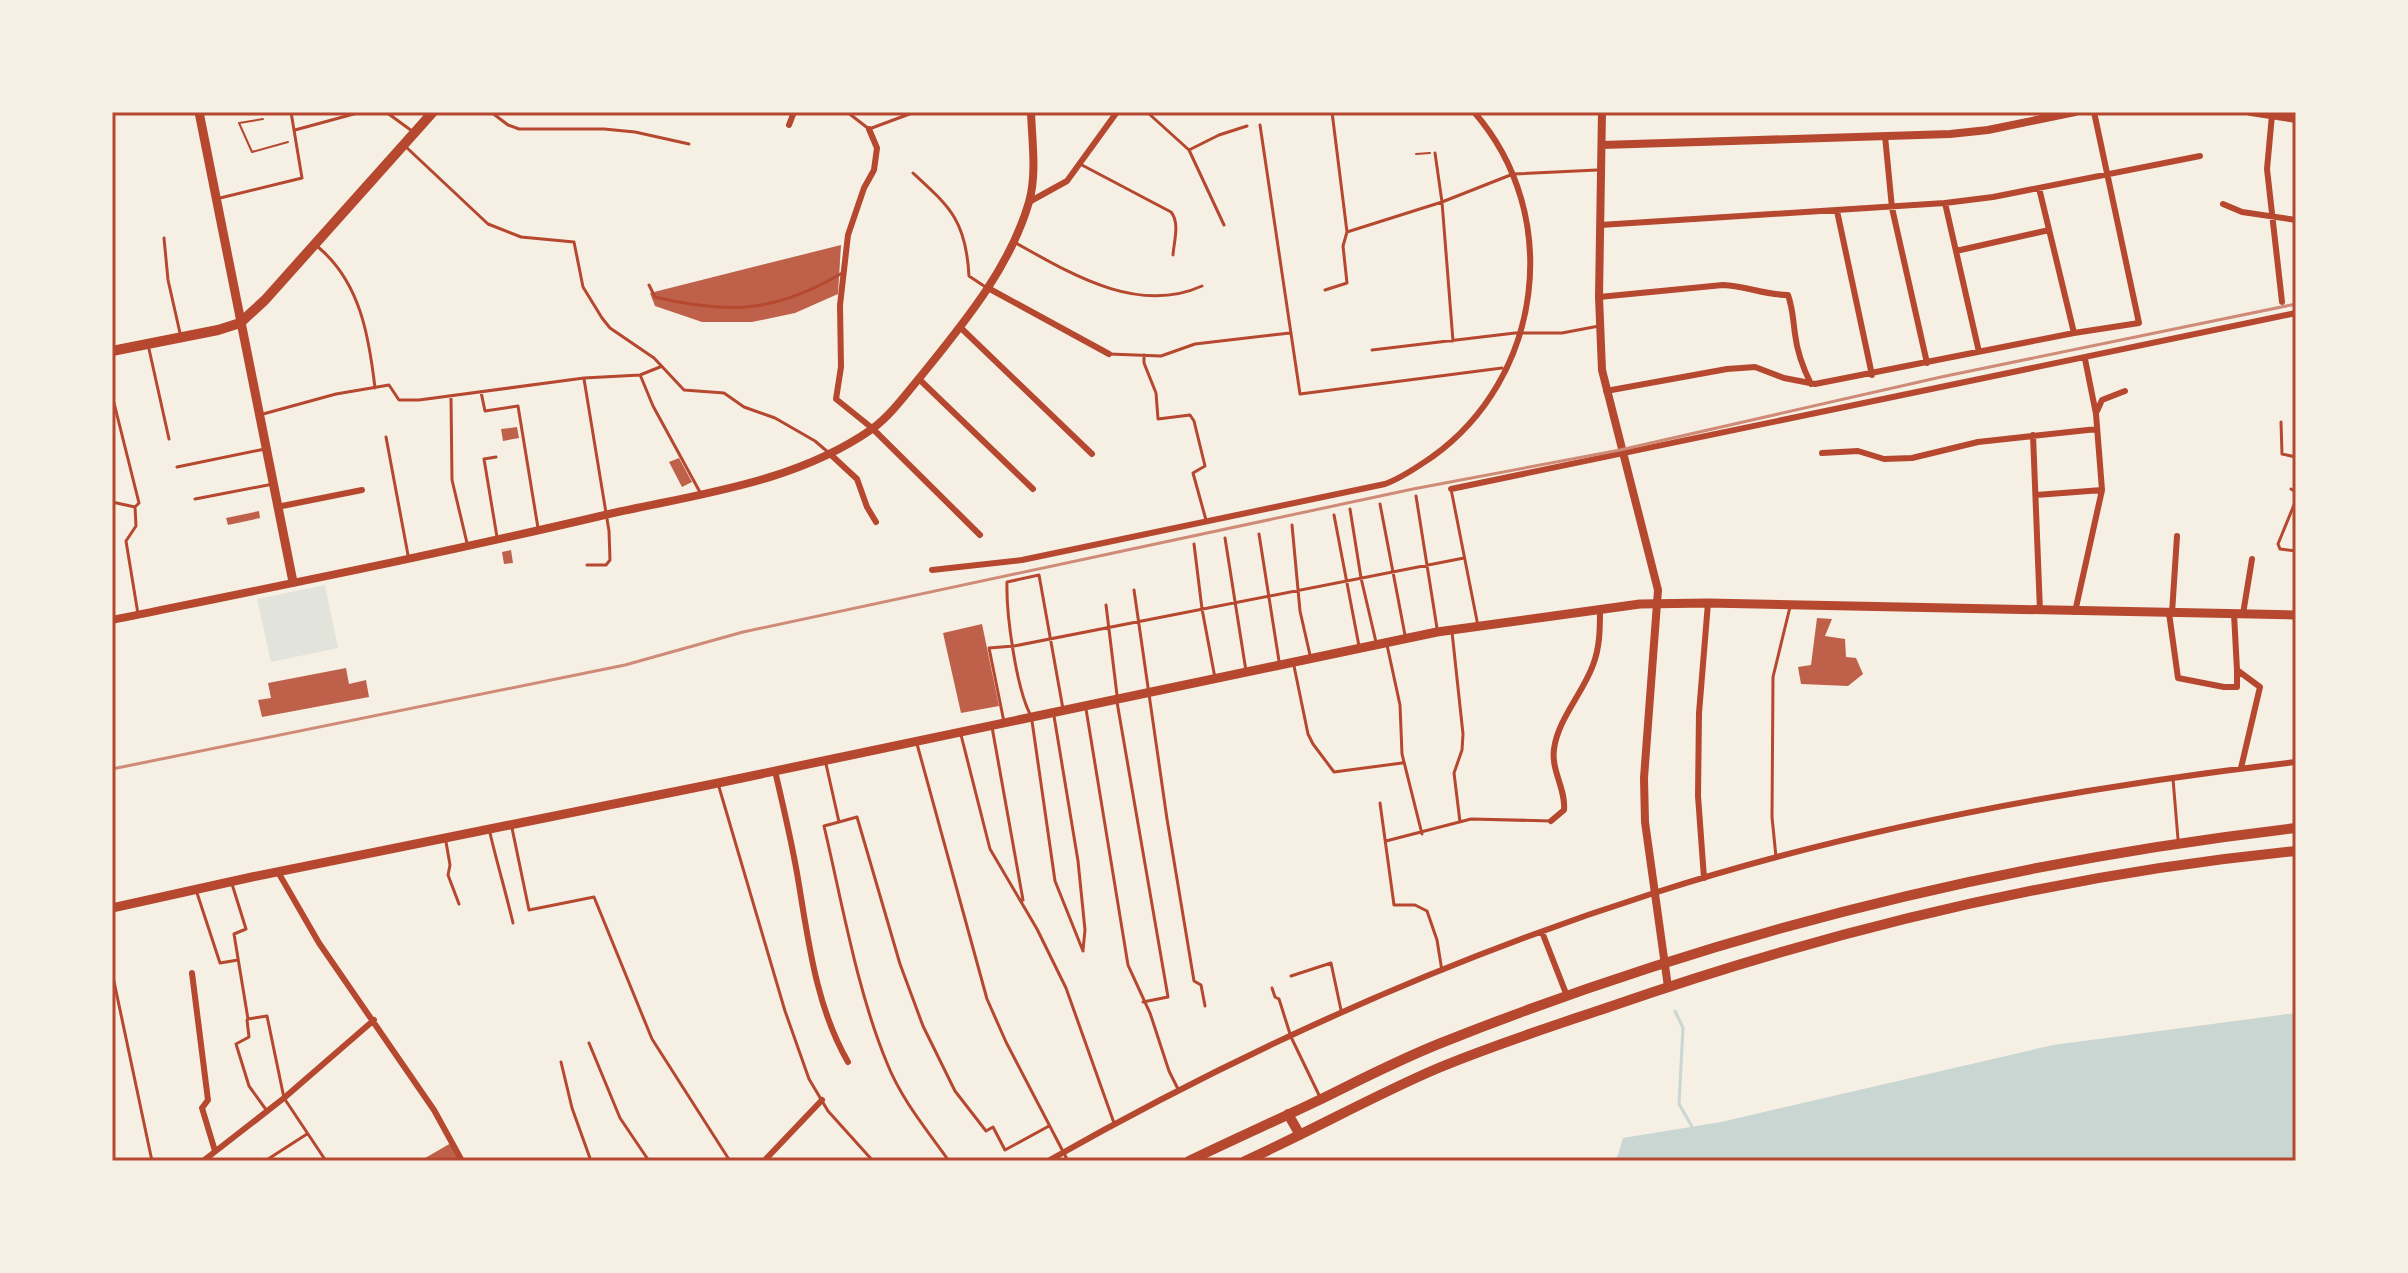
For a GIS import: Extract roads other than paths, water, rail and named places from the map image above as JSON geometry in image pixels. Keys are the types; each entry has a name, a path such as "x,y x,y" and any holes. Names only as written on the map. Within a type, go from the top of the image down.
{"main road":[{"path":"199,112 293,582"},
{"path":"112,351 240,323 265,300 433,112"},
{"path":"112,908 1437,632 1600,609 1657,603 1708,603 2296,615"},
{"path":"1189,1161 1439,1044 1663,961 1885,899 2044,865 2296,828"},
{"path":"1245,1161 1435,1070 1509,1041 1742,962 1891,921 2049,887 2149,869 2296,851"},
{"path":"2044,865 2049,887"},
{"path":"1288,1114 1300,1135"}],"street":[{"path":"789,125 794,112"},
{"path":"112,620 538,532 701,494 803,466 829,453 872,428 906,396 961,328 988,288 1029,202 1033,162 1031,112"},
{"path":"1029,202 1059,187 1080,164 1117,112"},
{"path":"932,570 1022,560 1391,482 1453,441 1487,402 1508,368 1520,333 1529,289 1530,244 1524,205 1513,174 1474,112"},
{"path":"1602,112 1599,297 1602,370 1621,455 1658,590 1644,778 1645,822 1668,987"},
{"path":"1602,145 1988,130 2075,112"},
{"path":"1606,391 1727,369 1755,367 1811,384 2139,323 2094,112"},
{"path":"2251,112 2296,119"},
{"path":"2272,115 2267,169 2282,302"},
{"path":"869,129 877,148 874,170 864,188 848,235 840,305 841,367 836,399 872,428 980,535"},
{"path":"1885,136 1892,208 1927,363"},
{"path":"1600,225 1945,203 2200,156"},
{"path":"2039,188 2074,333"},
{"path":"1945,203 1979,352"},
{"path":"2223,204 2242,212 2296,220"},
{"path":"1837,211 1872,375"},
{"path":"1956,251 2049,230"},
{"path":"1599,297 1723,285 1739,286 1768,295 1788,295 1801,362 1811,384"},
{"path":"988,288 1109,354"},
{"path":"1451,489 2296,313"},
{"path":"961,328 1092,454"},
{"path":"2075,612 2102,490 2096,414 2085,359"},
{"path":"919,379 1033,489"},
{"path":"2096,414 2102,400 2125,391"},
{"path":"1822,453 1858,451 1871,457 1904,459 1978,442 2097,429"},
{"path":"2033,435 2040,611"},
{"path":"829,453 857,479 876,522"},
{"path":"277,507 362,490"},
{"path":"2036,495 2102,490"},
{"path":"2177,536 2170,613 2178,678 2237,687 2238,614 2252,559"},
{"path":"1704,878 1698,796 1699,713 1708,603"},
{"path":"1551,821 1564,810 1565,800 1554,763 1554,747 1593,667 1598,647 1600,609"},
{"path":"2237,668 2260,687 2241,768"},
{"path":"1048,1161 1114,1123 1342,1013 1542,932 1654,893 1776,857 1992,808 2172,776 2296,762"},
{"path":"775,771 823,1008 835,1041 848,1062"},
{"path":"278,872 319,943 434,1110 462,1161"},
{"path":"1542,932 1567,996"},
{"path":"192,973 208,1100 202,1108 215,1151"},
{"path":"203,1161 284,1098 374,1020"},
{"path":"764,1161 822,1100"}],"lane":[{"path":"216,199 302,178 291,112"},
{"path":"295,130 361,112"},
{"path":"386,112 414,133"},
{"path":"491,112 519,129 604,129 635,132 689,144"},
{"path":"847,112 869,129 915,112"},
{"path":"1147,112 1189,150 1224,225"},
{"path":"1325,290 1347,283 1343,246 1347,232 1332,112"},
{"path":"1260,125 1300,394 1508,368"},
{"path":"1189,150 1247,126"},
{"path":"403,145 488,224 521,237 574,242 583,287 602,318 610,328 654,358 684,390 724,393 744,407 775,418 815,441 829,453"},
{"path":"1435,153 1453,341"},
{"path":"1080,164 1171,212 1176,228 1173,255"},
{"path":"1347,232 1442,202 1513,174 1601,170"},
{"path":"913,173 947,205 960,226 968,249 969,276 988,288"},
{"path":"164,238 168,280 181,338"},
{"path":"1013,241 1068,272 1111,289 1150,296 1172,296 1202,286"},
{"path":"315,244 330,256 345,276 356,299 371,353 375,388"},
{"path":"649,285 655,297 698,308 757,307 821,286 844,272"},
{"path":"1372,350 1520,333 1562,333 1599,326"},
{"path":"1109,354 1161,356 1195,344 1292,333"},
{"path":"148,345 169,439"},
{"path":"1144,355 1144,363 1156,393 1158,419 1190,415 1194,421 1205,466 1193,473 1206,520"},
{"path":"259,414 336,394 389,385 399,400 584,378 640,375 660,367"},
{"path":"640,375 653,406 701,494"},
{"path":"584,378 606,515 610,560 606,565 587,565"},
{"path":"481,391 485,411 518,406 538,532"},
{"path":"112,395 139,503 135,507 136,526 126,541 139,614"},
{"path":"451,395 452,480 467,546"},
{"path":"2281,422 2282,454 2296,457"},
{"path":"386,437 409,559"},
{"path":"177,467 265,449"},
{"path":"496,457 484,459 498,541"},
{"path":"195,499 273,484"},
{"path":"1451,489 1478,626"},
{"path":"1416,496 1437,632"},
{"path":"2296,500 2278,544 2280,549 2296,551"},
{"path":"112,502 135,507"},
{"path":"1380,504 1406,639"},
{"path":"1350,509 1361,578 1400,705 1404,762 1422,834"},
{"path":"1334,515 1360,649"},
{"path":"1292,525 1298,591 1311,659"},
{"path":"1259,534 1279,665"},
{"path":"1225,538 1246,671"},
{"path":"1194,544 1215,678"},
{"path":"1004,722 989,648 1014,646 1464,558"},
{"path":"1039,575 1050,639 1078,861 1085,930 1083,951 1055,881 1032,717 1024,701 1007,582 1039,575"},
{"path":"1134,590 1194,981 1201,985 1205,1006"},
{"path":"1106,605 1118,687 1116,699 1168,997 1143,1002"},
{"path":"1776,857 1772,817 1773,677 1790,605"},
{"path":"1452,630 1463,734 1462,750 1454,773 1460,822"},
{"path":"1294,662 1308,734 1334,772 1404,762"},
{"path":"1086,706 1128,965 1179,1091"},
{"path":"992,725 1023,904"},
{"path":"960,731 990,849 1023,904 1066,988 1114,1123"},
{"path":"916,740 987,999 1068,1161"},
{"path":"825,760 839,822"},
{"path":"2172,776 2179,843"},
{"path":"718,783 785,1011 809,1079 828,1111 873,1161"},
{"path":"1380,803 1394,905 1415,905 1427,911 1437,940 1442,971"},
{"path":"949,1161 900,1089 880,1046 824,826 857,817 900,964 923,1026 955,1091 986,1131 993,1127 1005,1150 1049,1126"},
{"path":"1386,841 1460,822 1485,819 1551,821"},
{"path":"511,824 529,910 594,897 652,1039 730,1161"},
{"path":"489,829 513,923"},
{"path":"445,838 450,865 448,875 459,904"},
{"path":"231,881 246,929 234,934 249,1037 236,1044 249,1086 267,1111"},
{"path":"196,889 220,963 238,960"},
{"path":"1291,976 1331,963 1342,1013"},
{"path":"112,972 152,1161"},
{"path":"1272,988 1279,999 1291,1037 1321,1098"},
{"path":"248,1019 267,1016 284,1098 326,1161"},
{"path":"589,1043 620,1118 649,1161"},
{"path":"561,1062 572,1108 591,1161"},
{"path":"265,1161 307,1134"}],"waterway":[{"path":"1675,1011 1683,1028 1679,1104 1694,1130"}],"railway":[{"path":"112,769 625,665 743,632 1413,489 1620,450 1941,377 2296,304"}]}
